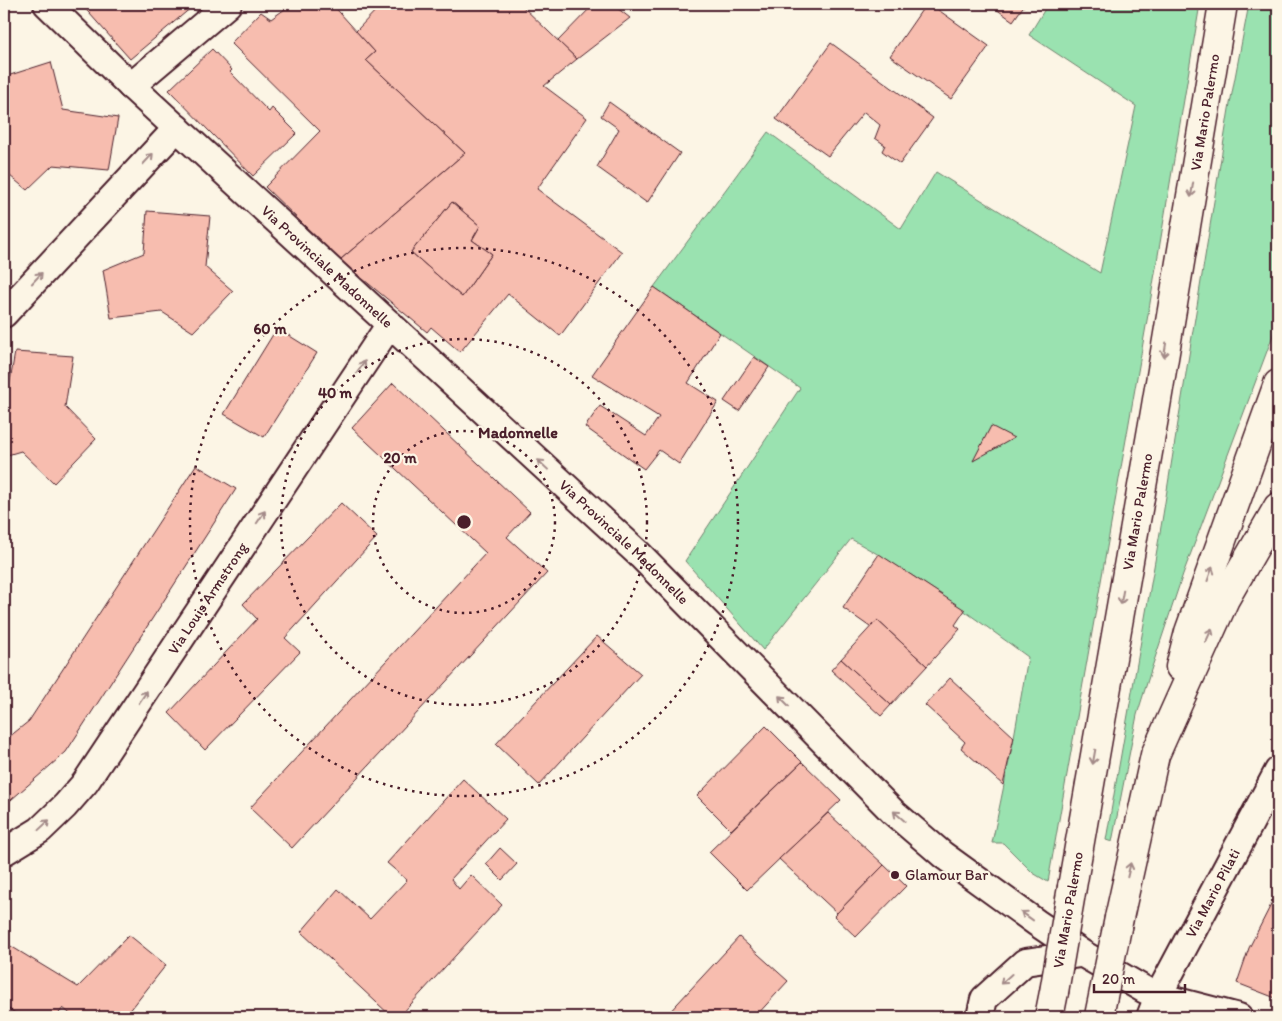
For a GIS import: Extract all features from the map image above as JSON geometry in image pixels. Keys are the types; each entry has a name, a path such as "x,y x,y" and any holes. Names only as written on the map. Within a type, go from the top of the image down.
{"street":[{"name":"Via Provinciale Madonnelle","path":"47,4 131,86 639,554 893,812 943,855 1083,954 1145,990 1154,1006 1239,1017"},
{"path":"131,86 228,4"},
{"name":"Via Mario Palermo","path":"1051,1005 1155,412 1223,4"},
{"path":"4,314 177,128"},
{"name":"Via Louis Armstrong","path":"4,852 40,830 85,783 390,324"},
{"path":"1099,1017 1155,755 1189,632 1278,384"},
{"path":"1155,755 1225,599 1278,507"},
{"name":"Via Mario Pilati","path":"1154,1006 1278,771"},
{"path":"980,1017 984,999 1026,962 1083,954"}],"green space":[{"path":"1048,4 1200,4 1149,309 1048,882 1033,873 1003,843 992,843 1028,657 919,580 851,539 763,650 685,561 800,388 654,287 768,132 901,229 936,172 1100,273 1136,106 1029,35"},
{"path":"1249,4 1278,4 1278,322 1183,574 1151,670 1137,715 1112,842 1106,840 1162,521 1229,109"}],"building":[{"path":"81,4 189,4 192,7 130,59"},
{"path":"292,4 332,4 375,52 366,60 465,153 340,260 265,187 320,131 231,43 261,12 271,19"},
{"path":"382,4 520,4 577,59 544,86 587,118 537,189 622,252 560,336 508,294 460,352 431,327 427,332 340,260 465,153 366,60 375,52 356,31","holes":["452,202 480,226 472,240 492,254 462,297 411,252"]},
{"path":"594,4 612,4 630,18 577,59 558,41"},
{"path":"926,4 930,4 989,46 951,99 890,56"},
{"path":"989,4 1025,4 1013,21"},
{"path":"831,43 933,118 900,164 882,151 885,145 875,138 880,125 864,112 828,156 776,119"},
{"path":"212,49 232,70 230,72 269,112 272,108 297,133 253,176 169,90"},
{"path":"51,62 63,110 118,118 109,170 53,165 27,190 4,171 4,132 9,127 4,103 4,77"},
{"path":"609,102 680,153 647,203 597,167 619,129 601,116"},
{"path":"452,202 480,226 472,240 492,254 462,297 411,252"},
{"path":"147,211 210,216 205,267 233,291 193,332 162,312 111,318 103,270 144,253"},
{"path":"654,287 720,333 688,383 718,402 679,464 659,450 644,469 585,427 600,406 646,436 659,417 592,375"},
{"path":"277,328 317,353 264,437 224,414"},
{"path":"15,352 73,356 65,407 96,439 54,483 21,451 4,456 4,400 7,399"},
{"path":"754,357 769,367 739,411 724,401"},
{"path":"393,383 530,512 507,537 547,573 292,848 250,808 486,553 352,428"},
{"path":"991,426 1014,438 973,461"},
{"path":"196,465 236,489 66,752 4,806 4,741 29,721"},
{"path":"341,503 377,537 285,638 300,652 205,750 169,713 257,619 243,604"},
{"path":"879,554 965,610 955,625 960,629 927,666 877,620 870,627 843,608"},
{"path":"877,620 927,666 891,705 841,659"},
{"path":"597,636 641,674 539,785 496,744"},
{"path":"841,659 891,705 881,716 831,670"},
{"path":"950,678 1014,737 1003,785 961,748 965,742 925,705"},
{"path":"766,726 802,762 731,830 697,796"},
{"path":"802,762 841,800 747,890 709,852"},
{"path":"463,779 506,819 451,879 459,889 471,875 502,905 399,1017 392,1017 301,932 338,889 370,919 407,880 387,863"},
{"path":"828,813 884,865 837,913 779,859"},
{"path":"500,848 517,864 502,880 486,864"},
{"path":"884,865 906,886 856,937 834,916"},
{"path":"1278,891 1278,999 1237,983 1249,948"},
{"path":"129,935 166,965 125,1017 74,1017 63,1008 56,1017 22,1017 4,1006 4,942 78,987"},
{"path":"739,937 788,981 755,1017 665,1017"}],"place":[{"name":"Glamour Bar","path":"895,875"}],"district":[{"name":"Madonnelle","path":"518,432"}]}
